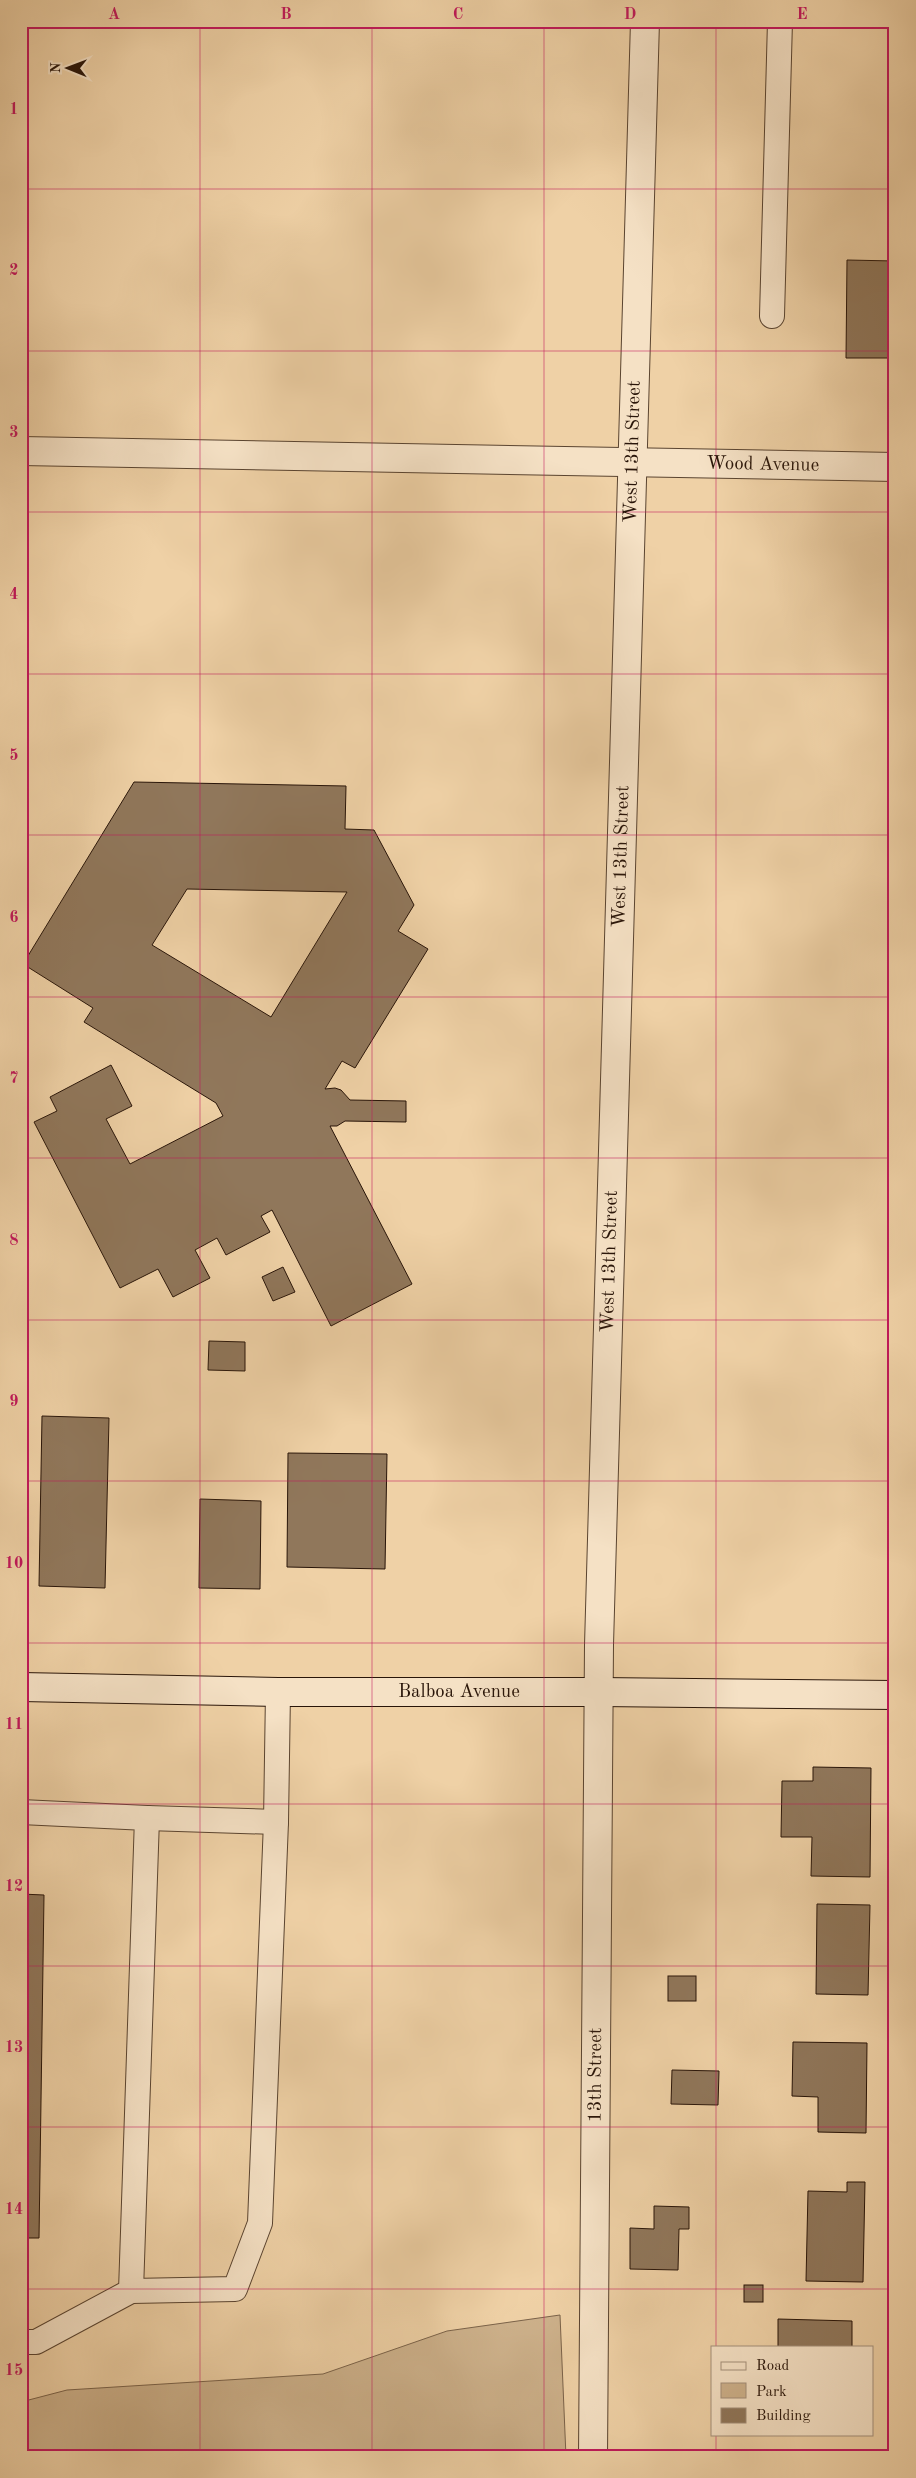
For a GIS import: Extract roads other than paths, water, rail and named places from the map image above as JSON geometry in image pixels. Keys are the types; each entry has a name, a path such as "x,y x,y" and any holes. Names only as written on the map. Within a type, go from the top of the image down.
{"street":[{"name":"West 13th Street","path":"599,1692 645,21"},
{"name":"Wood Avenue","path":"21,451 633,464 895,466"},
{"name":"Balboa Avenue","path":"21,1687 278,1692 599,1692 895,1695"},
{"name":"13th Street","path":"593,2457 599,1692"}],"lane":[{"path":"772,316 780,21"},
{"path":"21,2342 36,2342 131,2291 235,2289 260,2223 276,1822 278,1692"},
{"path":"21,1812 276,1822"},
{"path":"131,2291 146,1818"}]}
